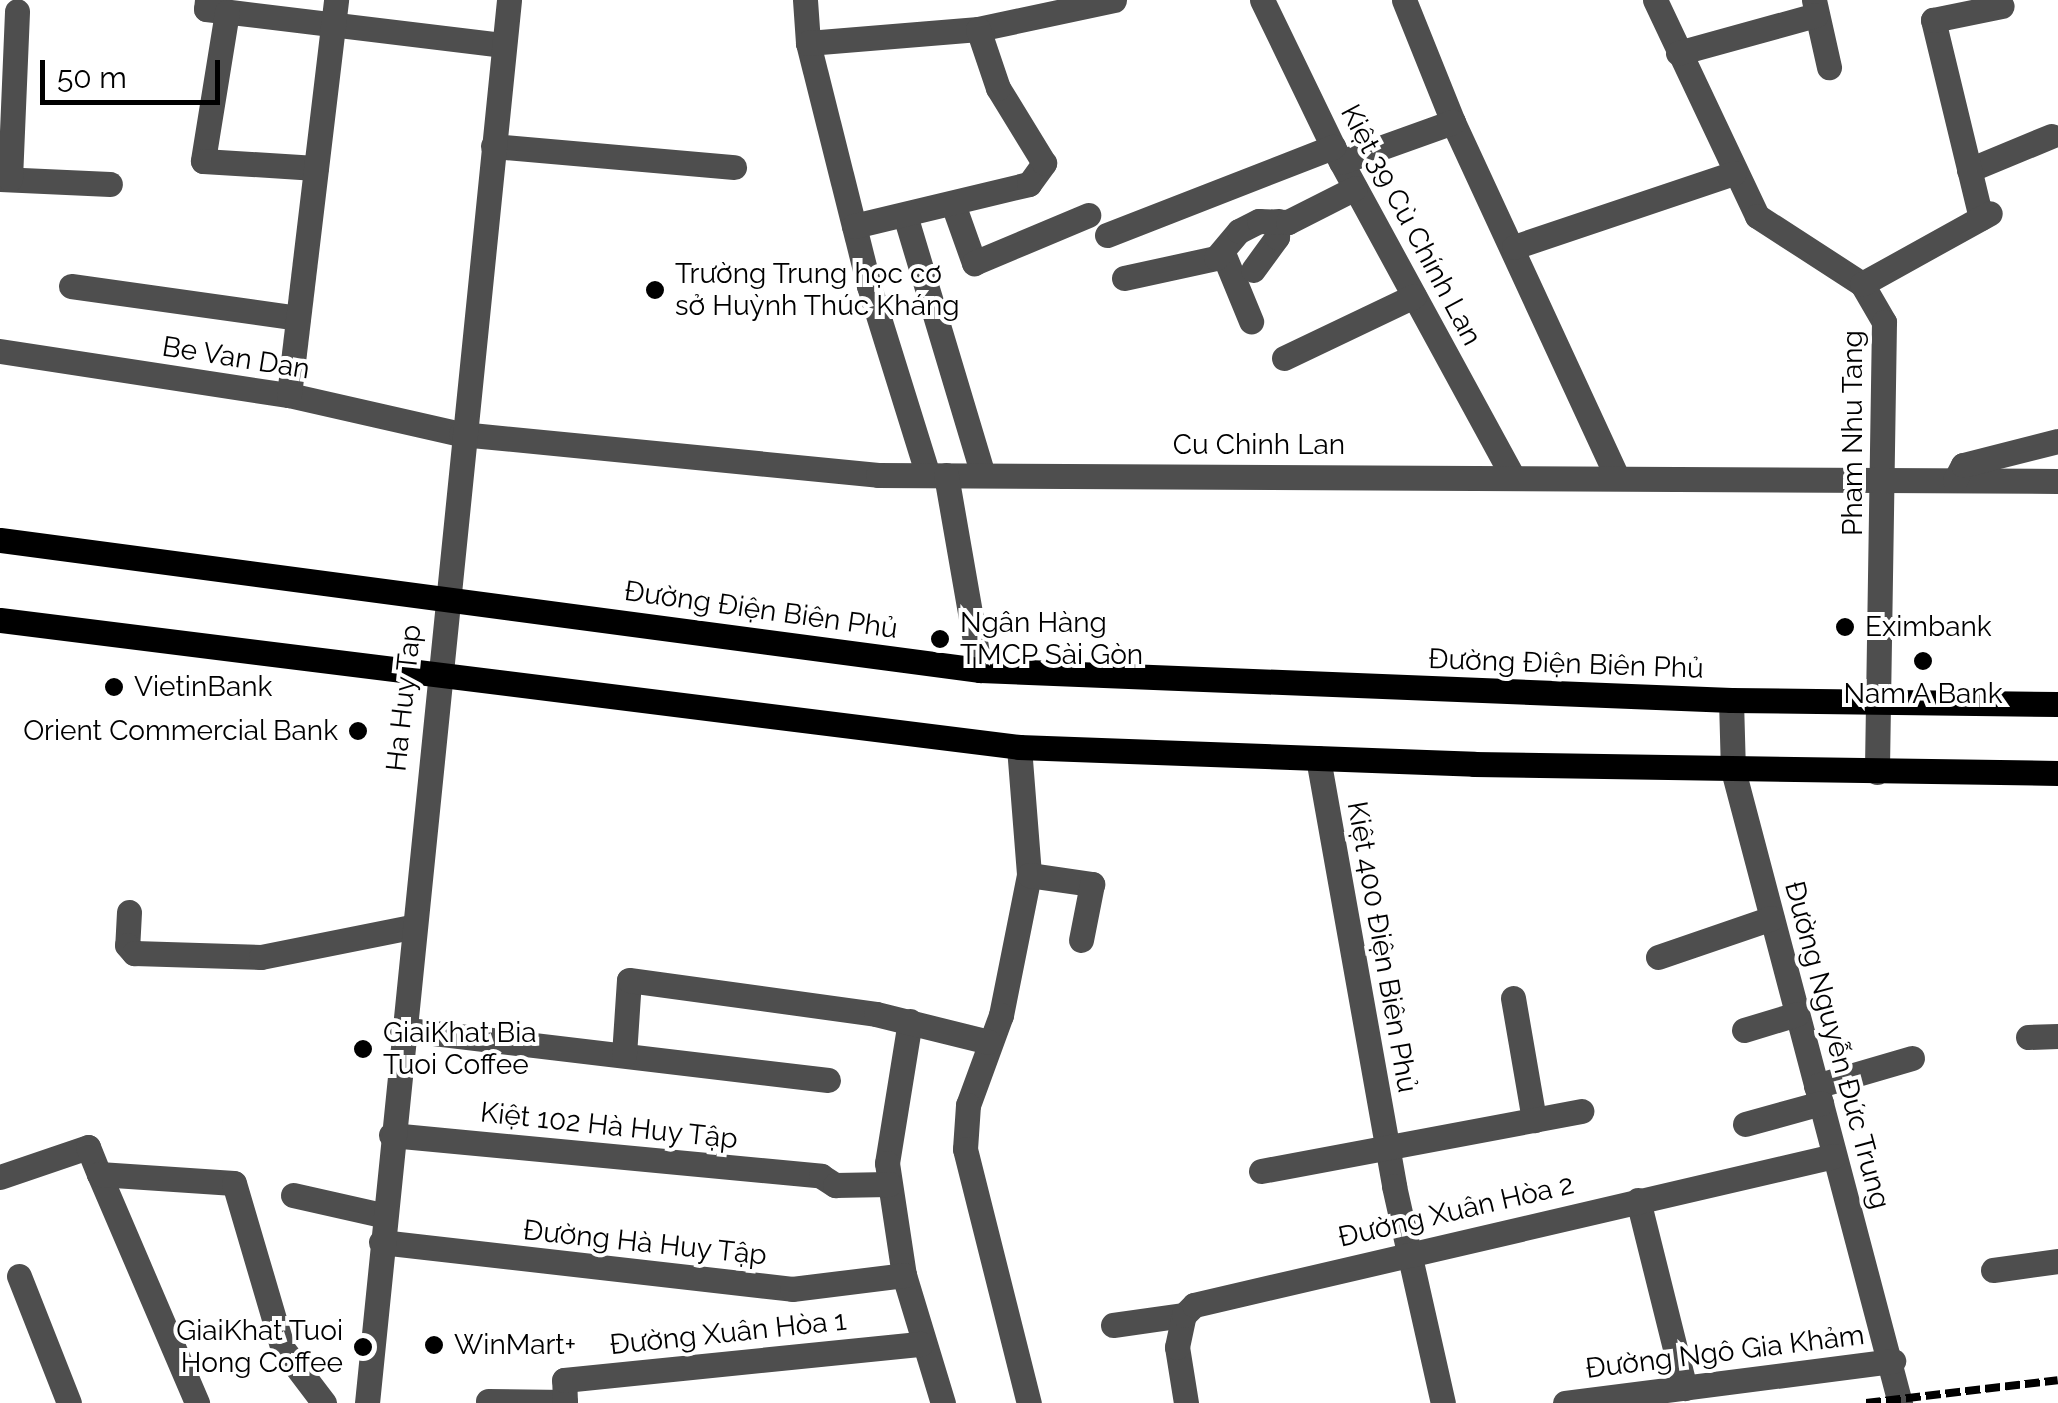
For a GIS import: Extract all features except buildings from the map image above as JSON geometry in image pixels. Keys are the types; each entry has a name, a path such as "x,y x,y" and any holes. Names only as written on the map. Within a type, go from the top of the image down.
{"main road":[{"name":"Đường Điện Biên Phủ","path":"0,540 980,670 1732,700 2058,704"},
{"path":"0,620 436,678 1019,747 1733,770 2058,773"}],"street":[{"name":"Ha Huy Tap","path":"367,1403 400,1030 509,0"},
{"path":"806,0 808,43 854,226 937,475 980,670"},
{"path":"808,43 978,29 1114,0"},
{"name":"Kiệt 39 Cù Chính Lan","path":"1262,0 1337,154 1512,476"},
{"path":"1404,0 1453,122 1617,476"},
{"path":"1655,0 1757,216 1862,284 1985,215 1933,20 2002,6"},
{"path":"316,168 203,161 216,6 334,12 504,44"},
{"path":"1678,53 1815,7 1829,67"},
{"path":"17,11 5,179 110,184"},
{"path":"289,395 334,12"},
{"path":"854,226 1029,184 1044,163 998,88 978,29"},
{"path":"1107,235 1337,154 1453,122"},
{"path":"1970,170 2051,136"},
{"path":"493,146 734,167"},
{"path":"1514,247 1734,173"},
{"path":"1124,278 1223,253 1240,231 1278,221 1355,188"},
{"path":"953,204 974,263 1088,215"},
{"path":"904,215 983,475"},
{"path":"1254,270 1277,237 1278,221"},
{"path":"1223,253 1251,320"},
{"name":"Pham Nhu Tang","path":"1862,284 1884,322 1886,480 1877,772"},
{"path":"72,286 298,318"},
{"path":"1284,358 1414,296"},
{"name":"Be Van Dan","path":"0,351 289,395 461,434"},
{"name":"Cu Chinh Lan","path":"461,434 937,475 2058,481"},
{"path":"1955,480 1963,464 2058,440"},
{"name":"Đường Nguyễn Đức Trung","path":"1732,700 1733,770 1834,1156 1893,1361 1900,1403"},
{"path":"1019,747 1029,875 1001,1016 968,1105 965,1149 1029,1403"},
{"name":"Kiệt 400 Điện Biên Phủ","path":"1318,758 1386,1146 1443,1403"},
{"path":"1029,875 1092,884 1080,940"},
{"path":"129,912 127,945 134,953 261,958 411,927"},
{"path":"1658,957 1772,918"},
{"path":"624,1054 630,980 910,1021 989,1042"},
{"path":"1513,998 1534,1120"},
{"path":"1744,1030 1797,1014"},
{"path":"910,1021 889,1184 904,1275 943,1403"},
{"path":"400,1030 828,1080"},
{"path":"2028,1037 2058,1036"},
{"path":"1745,1124 1912,1058"},
{"path":"1261,1171 1581,1111"},
{"name":"Kiệt 102 Hà Huy Tập","path":"390,1135 821,1176 835,1185 889,1184"},
{"path":"0,1177 88,1146 197,1403"},
{"name":"Đường Xuân Hòa 2","path":"1112,1325 1184,1315 1194,1305 1407,1251 1834,1156"},
{"path":"100,1174 234,1183 283,1349 324,1403"},
{"path":"293,1195 382,1214"},
{"path":"1638,1200 1685,1388"},
{"name":"Đường Hà Huy Tập","path":"381,1242 792,1289 904,1275"},
{"path":"1993,1270 2058,1262"},
{"path":"19,1276 68,1403"},
{"path":"1184,1315 1177,1348 1186,1403"},
{"name":"Đường Xuân Hòa 1","path":"565,1402 564,1380 922,1344"},
{"name":"Đường Ngô Gia Khảm","path":"1565,1403 1893,1361"},
{"path":"488,1401 565,1402"}],"railway":[{"path":"1866,1403 2058,1380"}],"place":[{"name":"Trường Trung học cơ sở Huỳnh Thúc Kháng","path":"655,290"},
{"name":"Eximbank","path":"1845,627"},
{"name":"Ngân Hàng TMCP Sài Gòn","path":"940,639"},
{"name":"Nam A Bank","path":"1923,661"},
{"name":"VietinBank","path":"114,687"},
{"name":"Orient Commercial Bank","path":"358,731"},
{"name":"GiaiKhat Bia Tuoi Coffee","path":"363,1049"},
{"name":"WinMart+","path":"434,1345"},
{"name":"GiaiKhat Tuoi Hong Coffee","path":"363,1347"}]}
